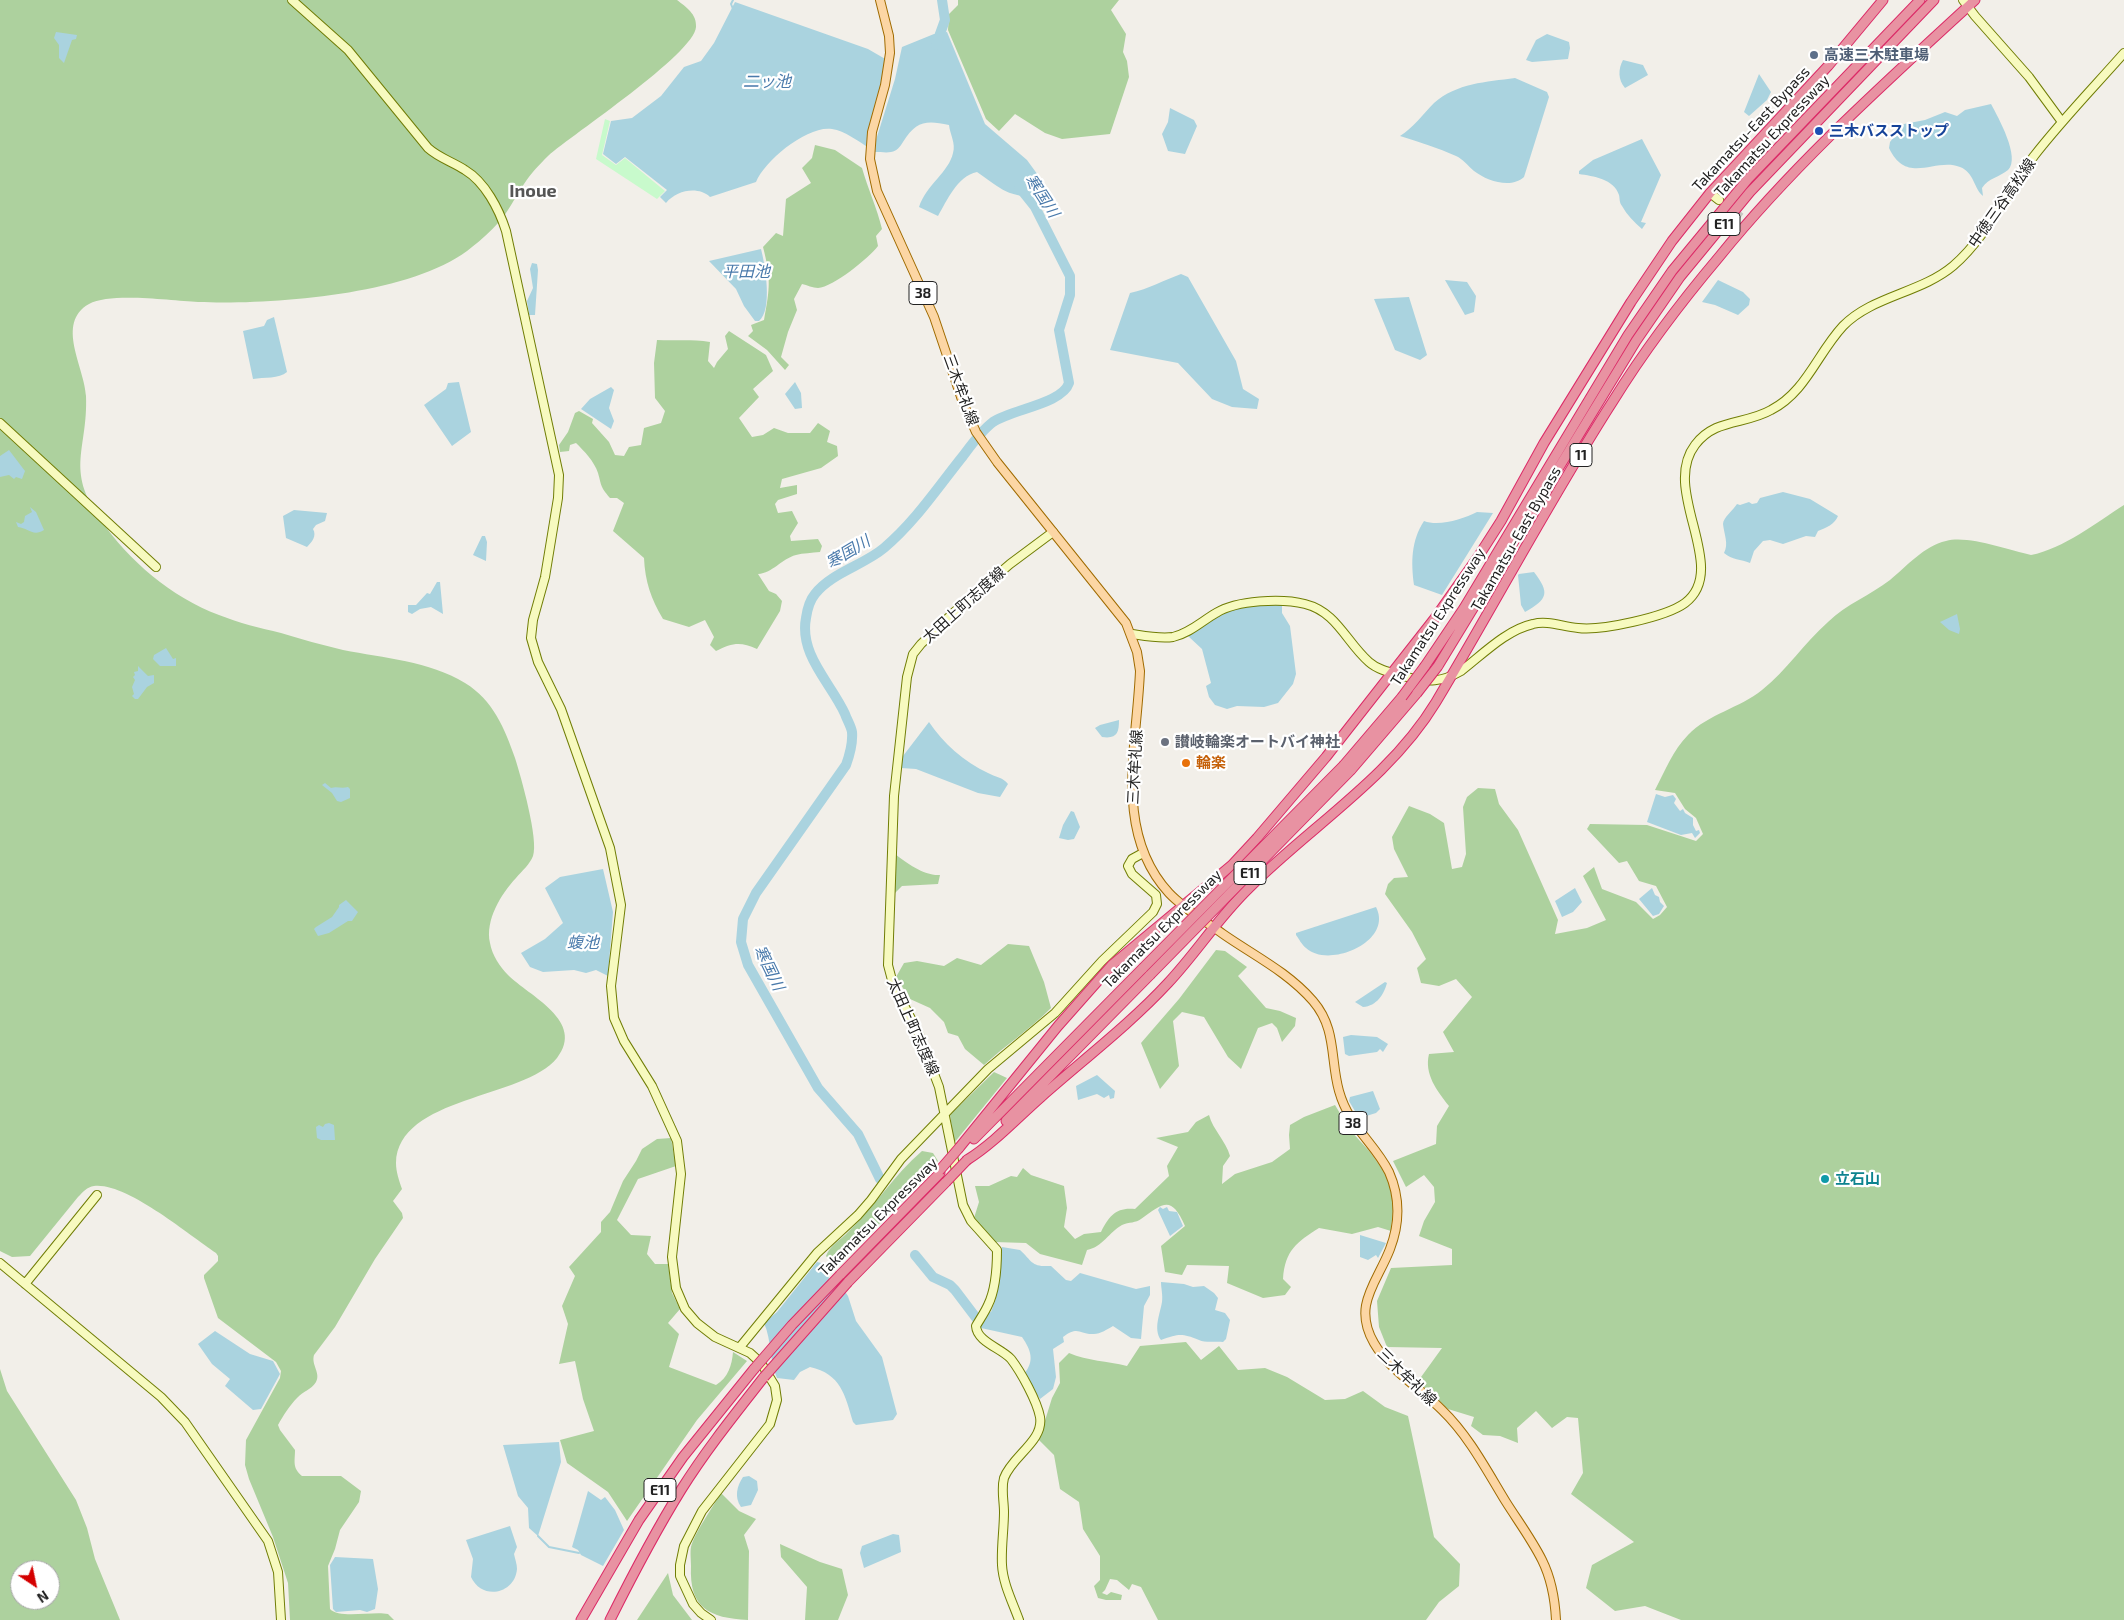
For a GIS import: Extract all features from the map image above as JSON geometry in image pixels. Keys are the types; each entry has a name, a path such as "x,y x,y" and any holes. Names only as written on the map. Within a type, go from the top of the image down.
{"highway":[{"name":"Takamatsu-East Bypass","path":"960,1150 1058,1026 1112,965 1133,946 1184,907 1232,865 1326,757 1435,618 1478,557 1501,521 1544,444 1653,266 1710,193 1828,66 1883,0"},
{"name":"Takamatsu Expressway","path":"1348,768 1426,666 1464,608 1628,335 1672,271 1748,179 1920,0"},
{"name":"Takamatsu Expressway","path":"610,1620 654,1536 682,1489 717,1436 764,1377 848,1282 1146,972 1348,768 1417,693 1438,666 1636,341 1680,277 1750,192 1933,1"},
{"name":"Takamatsu-East Bypass","path":"967,1160 986,1148 1146,1005 1170,982 1213,927 1266,871 1387,766 1426,719 1613,400 1744,220 1969,2"},
{"name":"Takamatsu Expressway","path":"581,1620 639,1520 683,1457 754,1369 840,1275 916,1198 960,1150 1146,972"}],"main road":[{"name":"三木牟礼線","path":"880,0 889,43 886,78 872,132 870,154 877,191 934,317 976,432 1110,602 1132,634 1140,672 1132,795 1133,816 1143,853 1158,880 1184,907 1295,982 1319,1009 1325,1020 1333,1047 1337,1083 1344,1106 1357,1130 1381,1159 1388,1172 1397,1198 1398,1210 1395,1234 1386,1259 1369,1291 1366,1302 1366,1323 1369,1334 1385,1359 1443,1411 1477,1454 1542,1561 1555,1605 1556,1620"}],"street":[{"path":"292,0 348,50 428,148 478,180 496,207 505,226 559,475 558,498 546,577 531,629 532,647 561,709 610,848 620,905 611,986 611,999 616,1024 624,1041 652,1086 677,1141 681,1174 672,1257 676,1288 685,1309 697,1323 715,1337 750,1353 762,1363 775,1386 777,1400 770,1424 702,1510 684,1546 680,1576 693,1604 701,1613 712,1620"},
{"path":"1969,2 2030,77 2062,122"},
{"name":"中徳三谷高松線","path":"1132,634 1171,637 1183,634 1226,608 1242,604 1292,602 1318,608 1329,615 1370,663 1392,673 1422,681 1435,682 1451,677 1520,628 1535,623 1592,629 1662,614 1686,602 1695,593 1700,580 1702,564 1684,478 1686,462 1694,446 1706,434 1724,424 1752,418 1770,411 1788,399 1802,386 1824,350 1844,325 1859,314 1917,288 1953,266 1986,228 2012,187 2062,122 2124,53"},
{"path":"1710,193 1719,200"},
{"path":"0,423 156,567"},
{"name":"太田上町志度線","path":"1019,1620 1002,1565 1004,1526 1003,1484 1013,1462 1037,1434 1040,1418 1034,1399 1010,1359 979,1335 976,1326 989,1304 992,1294 997,1266 997,1250 972,1221 963,1205 939,1087 919,1034 893,984 888,965 894,796 909,666 913,654 952,614 1026,550 1053,532"},
{"path":"740,1347 817,1253 858,1215 901,1159 988,1069 1055,1014 1102,961 1152,912 1157,904 1156,895 1132,874 1128,866 1132,859 1143,853"},
{"path":"25,1284 97,1195"},
{"path":"0,1263 161,1397 185,1422 268,1541 278,1572 281,1620"}],"green space":[{"path":"0,0 677,0 690,11 696,22 696,27 690,39 676,55 631,93 548,156 529,176 506,213 496,225 472,247 447,263 416,276 380,286 302,299 229,302 126,298 99,300 89,304 79,312 74,322 74,347 86,396 81,459 83,486 89,502 100,519 124,549 152,576 168,588 219,615 343,650 421,665 465,683 483,698 497,716 511,747 525,793 534,837 533,856 528,865 510,884 496,908 490,925 490,943 494,956 505,972 551,1010 560,1021 565,1032 564,1045 557,1058 541,1072 439,1111 417,1124 402,1141 396,1163 402,1189 393,1201 402,1213 403,1218 375,1259 335,1327 314,1355 313,1359 317,1375 316,1382 294,1401 278,1425 295,1450 295,1467 302,1476 341,1476 361,1491 359,1502 340,1530 328,1566 330,1609 341,1614 388,1614 394,1620 290,1620 288,1583 273,1537 245,1465 246,1440 280,1378 281,1371 276,1362 218,1318 204,1278 204,1275 218,1261 216,1253 140,1201 123,1192 107,1187 94,1186 78,1197 30,1256 12,1257 0,1251"},
{"path":"958,0 1119,0 1111,10 1126,34 1123,52 1127,61 1129,77 1110,134 1062,139 1045,133 1015,114 999,131 986,119 948,30 949,14 958,5"},
{"path":"605,119 610,121 602,155 616,165 625,158 665,191 657,199 596,159"},
{"path":"815,145 835,150 862,168 882,229 876,236 878,246 859,264 841,277 832,283 818,288 802,284 794,299 797,310 781,357 789,365 785,370 767,350 748,336 753,331 751,325 764,320 766,309 768,275 763,247 776,233 783,236 786,199 811,183 802,168 812,158"},
{"path":"729,331 766,355 773,371 753,389 759,397 739,418 752,437 763,435 774,428 788,433 810,433 818,423 830,431 827,442 837,446 838,456 821,468 782,479 780,488 797,485 797,494 778,500 775,504 778,513 792,511 798,523 790,536 791,541 818,539 822,546 820,552 796,555 768,571 758,574 769,591 776,594 782,601 780,611 757,649 736,644 716,651 710,645 714,637 705,620 689,627 663,619 649,590 644,558 613,531 624,503 617,498 610,498 602,486 594,464 576,443 570,445 569,451 560,452 559,445 568,432 575,413 579,411 593,419 592,423 609,442 615,455 624,456 629,447 641,445 644,428 661,423 665,411 655,398 654,363 657,340 710,342 708,361 714,368 728,349 725,336"},
{"path":"2124,505 2124,1620 1681,1620 1645,1606 1615,1611 1586,1588 1592,1565 1634,1542 1571,1494 1583,1473 1578,1418 1567,1417 1552,1428 1536,1411 1517,1428 1518,1443 1500,1436 1483,1435 1471,1426 1474,1417 1448,1409 1416,1384 1442,1348 1387,1347 1379,1327 1377,1301 1391,1268 1452,1265 1452,1249 1419,1236 1424,1221 1435,1202 1434,1187 1424,1175 1406,1187 1393,1161 1436,1144 1437,1126 1449,1106 1436,1088 1430,1075 1428,1068 1429,1054 1454,1052 1443,1032 1472,997 1456,979 1439,986 1421,983 1417,968 1426,959 1412,932 1385,894 1388,884 1394,878 1408,877 1394,849 1392,837 1409,806 1430,814 1444,823 1452,869 1462,867 1466,854 1463,807 1467,797 1478,788 1495,789 1499,804 1518,830 1558,920 1555,934 1587,928 1606,920 1583,876 1594,867 1602,889 1636,902 1653,919 1660,915 1667,907 1656,886 1639,881 1627,861 1619,863 1587,829 1590,824 1647,825 1696,841 1703,834 1696,818 1685,809 1675,793 1655,790 1678,747 1688,735 1714,716 1744,702 1762,690 1819,630 1835,616 1890,580 1930,547 1946,541 1965,540 2031,555 2043,552 2067,541"},
{"path":"895,854 922,871 940,875 938,884 902,886 893,895"},
{"path":"1008,944 1029,946 1044,982 1051,1008 984,1065 965,1049 958,1036 948,1033 944,1022 930,1008 910,999 896,977 904,963 917,961 944,966 957,958 981,965"},
{"path":"1216,950 1225,951 1247,967 1238,976 1266,1008 1280,1011 1296,1018 1295,1026 1282,1042 1277,1028 1272,1023 1258,1028 1241,1069 1228,1057 1204,1017 1182,1012 1173,1021 1179,1066 1160,1089 1141,1043 1179,999"},
{"path":"994,1072 1007,1078 954,1143 950,1115"},
{"path":"1335,1105 1350,1130 1370,1152 1385,1173 1394,1199 1391,1231 1378,1227 1352,1234 1319,1228 1298,1243 1289,1254 1283,1279 1291,1287 1285,1295 1263,1298 1227,1283 1229,1266 1187,1265 1182,1275 1165,1272 1161,1246 1185,1226 1180,1216 1171,1206 1161,1206 1135,1222 1117,1228 1102,1243 1087,1250 1082,1265 1040,1254 1026,1243 994,1242 974,1218 979,1202 975,1186 989,1186 1011,1176 1017,1177 1023,1168 1031,1175 1064,1186 1067,1208 1064,1227 1075,1239 1084,1234 1101,1232 1110,1217 1118,1211 1135,1209 1169,1176 1167,1166 1178,1147 1156,1138 1188,1132 1196,1122 1209,1115 1230,1156 1223,1166 1222,1184 1235,1174 1272,1162 1290,1149 1290,1125 1304,1117"},
{"path":"671,1138 676,1166 638,1179 617,1220 631,1235 651,1236 647,1254 655,1264 668,1264 672,1293 680,1309 668,1323 679,1334 669,1367 716,1385 724,1379 729,1371 733,1352 747,1361 697,1420 627,1521 608,1492 567,1463 560,1440 594,1431 583,1399 575,1361 559,1364 568,1324 562,1306 575,1276 569,1267 601,1232 601,1222 610,1212 623,1181 642,1149 657,1139"},
{"path":"922,1151 933,1153 938,1161 866,1238 841,1262 834,1266 826,1256 830,1249 858,1221 902,1170"},
{"path":"1186,1342 1201,1360 1219,1346 1238,1370 1265,1368 1287,1377 1325,1400 1345,1399 1363,1391 1385,1407 1408,1416 1434,1537 1460,1564 1459,1586 1439,1602 1426,1620 1158,1620 1141,1587 1132,1584 1129,1590 1117,1580 1110,1579 1102,1593 1107,1595 1111,1592 1122,1595 1121,1600 1098,1598 1094,1586 1100,1580 1100,1556 1083,1529 1079,1502 1060,1489 1054,1455 1039,1440 1052,1398 1060,1383 1059,1363 1069,1353 1127,1366 1140,1346"},
{"path":"0,1369 7,1391 76,1500 87,1528 95,1559 120,1620 0,1620"},
{"path":"721,1493 739,1511 756,1519 744,1535 749,1551 748,1620 722,1617 704,1608 698,1601 691,1580 691,1547 693,1541"},
{"path":"780,1544 820,1562 842,1569 848,1595 838,1620 805,1620 807,1587 781,1557"},
{"path":"668,1573 673,1595 692,1620 637,1620"}],"water":[{"name":"二ッ池","path":"735,2 868,49 887,60 869,148 842,132 822,129 811,132 788,146 768,164 756,182 710,197 700,191 682,192 666,203 660,197 667,190 625,157 616,164 603,154 611,121 632,118 661,96 684,67 701,61 714,43"},
{"path":"56,32 77,35 76,39 72,40 64,63 59,58 59,45 54,38"},
{"path":"947,32 985,124 1027,160 1043,182 1044,191 1041,197 1013,194 993,184 977,172 970,174 958,184 938,216 919,207 922,199 951,160 954,146 949,125 922,124 912,130 895,151 875,152 876,140 895,79 902,47 934,34"},
{"path":"1547,34 1569,42 1568,59 1532,62 1526,60 1536,40"},
{"path":"1623,60 1643,65 1648,75 1625,88 1621,82 1620,74"},
{"path":"1759,74 1771,92 1767,100 1749,116 1744,112"},
{"path":"1515,78 1547,92 1549,97 1524,177 1519,181 1506,183 1485,178 1456,156 1400,136 1414,125 1434,103 1452,91 1472,84"},
{"path":"1991,104 2007,137 2012,156 2008,170 1982,188 1983,196 1965,169 1951,165 1922,168 1904,166 1896,159 1889,148 1890,142 1904,124 1925,120 1945,112 1957,116 1965,110"},
{"path":"1170,108 1194,120 1197,126 1185,154 1168,151 1162,134 1168,122"},
{"path":"1642,139 1661,175 1641,222 1646,223 1642,229 1620,203 1619,195 1613,185 1602,179 1579,174 1579,171 1593,160"},
{"name":"平田池","path":"761,249 766,275 767,297 763,315 759,321 755,321 744,306 736,289 709,261"},
{"path":"532,263 537,264 538,270 535,315 529,315 527,301 533,288 530,269"},
{"path":"1181,274 1188,277 1236,361 1243,389 1259,399 1257,409 1232,407 1212,399 1178,363 1110,350 1130,293"},
{"path":"1445,280 1467,282 1476,296 1474,312 1465,315"},
{"path":"1718,280 1743,292 1750,299 1749,305 1738,315 1715,305 1702,302"},
{"path":"1409,297 1427,355 1420,360 1395,350 1374,299"},
{"path":"274,317 287,372 276,377 253,379 243,331 264,326 267,320"},
{"path":"459,382 471,432 452,446 424,405 446,389 448,383"},
{"path":"795,382 801,393 802,408 795,409 785,394"},
{"path":"611,387 614,390 609,408 614,421 611,429 581,409 590,399"},
{"path":"9,450 25,471 22,479 16,477 14,479 9,475 0,477 0,456"},
{"path":"1783,492 1810,499 1838,516 1837,519 1818,531 1815,537 1806,536 1783,544 1770,540 1763,541 1754,551 1750,563 1724,553 1726,543 1723,522 1737,504 1757,503 1760,498"},
{"path":"30,507 36,512 44,530 37,533 18,527 16,522 21,524 24,522 25,516 32,512"},
{"path":"294,510 327,513 325,521 316,525 313,529 314,536 307,547 286,538 283,516"},
{"path":"1477,512 1493,513 1442,595 1414,585 1412,568 1414,544 1424,521 1444,523 1458,520"},
{"path":"482,536 485,536 487,542 486,561 473,555"},
{"path":"1534,572 1543,585 1544,595 1538,603 1525,612 1521,605 1518,575"},
{"path":"437,582 440,582 443,614 431,607 420,609 412,614 408,612 408,605 416,605 427,593 430,594"},
{"path":"1257,605 1282,605 1282,613 1290,626 1296,674 1293,684 1278,703 1264,707 1237,706 1227,709 1215,705 1209,697 1206,686 1211,683 1202,649 1188,636 1224,611"},
{"path":"1957,614 1959,634 1949,630 1940,622"},
{"path":"166,648 173,659 176,658 176,666 160,666 153,659 154,655"},
{"path":"138,666 148,676 154,675 154,683 147,687 138,699 135,699 132,696 134,694 132,687 135,680 133,677 135,675 134,672 138,671"},
{"path":"1119,720 1118,732 1111,737 1102,737 1095,728 1100,725"},
{"path":"929,722 947,744 962,758 979,769 1001,778 1008,784 1000,797 978,793 916,769 901,768 903,756"},
{"path":"325,783 331,788 348,787 350,789 350,798 341,802 337,801 332,793 322,785"},
{"path":"1656,794 1665,797 1673,795 1676,799 1674,803 1680,811 1683,809 1685,813 1693,818 1693,825 1696,831 1699,830 1700,833 1695,838 1692,833 1681,835 1647,822"},
{"path":"1071,811 1074,812 1080,827 1074,839 1059,838 1063,825"},
{"name":"蝮池","path":"603,869 613,912 608,976 596,970 586,973 574,970 543,972 530,967 521,953 545,939 563,923 545,888 560,877"},
{"path":"1575,888 1582,902 1573,912 1562,917 1555,901"},
{"path":"1652,888 1664,906 1659,914 1653,916 1639,899"},
{"path":"346,900 358,912 352,921 348,921 329,933 318,936 314,929 332,917 339,905"},
{"path":"1376,907 1379,920 1376,931 1368,941 1343,953 1316,954 1305,947 1296,935 1296,933"},
{"path":"1385,982 1387,983 1384,991 1376,1002 1363,1007 1355,1002"},
{"path":"1351,1035 1377,1037 1388,1044 1383,1052 1380,1049 1377,1052 1349,1056 1345,1054 1343,1037"},
{"path":"1097,1075 1115,1091 1114,1098 1110,1099 1109,1095 1104,1098 1097,1094 1078,1100 1076,1086"},
{"path":"1373,1091 1380,1109 1376,1113 1363,1117 1362,1123 1349,1101 1350,1097"},
{"path":"329,1123 334,1125 335,1140 321,1140 317,1138 316,1127 319,1125 323,1127"},
{"path":"1160,1207 1163,1209 1167,1207 1169,1211 1177,1212 1183,1226 1170,1236 1158,1210"},
{"path":"1360,1235 1386,1243 1378,1258 1376,1255 1368,1260 1360,1257"},
{"path":"1002,1247 1020,1250 1036,1265 1051,1266 1066,1280 1071,1281 1080,1273 1136,1289 1150,1286 1150,1295 1144,1306 1141,1339 1131,1338 1113,1326 1096,1334 1076,1331 1068,1333 1063,1337 1064,1342 1053,1349 1056,1377 1053,1389 1040,1399 1024,1374 1031,1360 1028,1346 1022,1337 981,1328 979,1324 984,1313 991,1312 996,1298"},
{"path":"817,1262 821,1263 829,1278 844,1290 848,1296 856,1321 882,1357 897,1414 893,1420 856,1425 853,1422 840,1387 835,1380 820,1370 810,1367 800,1372 794,1380 777,1378 764,1323 777,1312"},
{"path":"1161,1282 1184,1284 1193,1287 1204,1286 1214,1293 1218,1298 1215,1310 1225,1313 1230,1320 1226,1339 1223,1342 1204,1341 1180,1335 1161,1340 1157,1326 1162,1299"},
{"path":"215,1331 250,1354 273,1361 280,1374 261,1409 253,1410 225,1386 230,1379 212,1364 198,1344"},
{"path":"559,1442 561,1462 538,1536 529,1528 528,1508 518,1496 503,1445"},
{"path":"749,1476 757,1481 758,1490 751,1505 741,1507 737,1495 739,1484 743,1477"},
{"path":"588,1491 601,1500 605,1497 615,1510 624,1530 603,1566 581,1555 578,1550 572,1547"},
{"path":"510,1526 517,1547 514,1554 517,1569 515,1578 504,1589 490,1592 476,1585 471,1577 473,1559 466,1540"},
{"path":"893,1534 899,1535 901,1552 864,1568 860,1553 862,1546"},
{"path":"335,1557 373,1559 378,1589 375,1609 367,1612 360,1610 336,1612 333,1609 330,1565"}],"waterway":[{"path":"733,0 731,4 733,9"},
{"name":"寒国川","path":"936,45 945,20 942,0"},
{"name":"寒国川","path":"880,1179 858,1134 818,1088 748,965 741,942 743,919 756,893 846,765 851,749 852,732 850,725 839,702 818,668 807,644 806,618 813,596 830,580 876,554 895,538 916,516 977,438 993,422 1001,417 1057,396 1065,390 1069,383 1059,330 1070,295 1070,276 1035,207 1019,187"},
{"name":"寒国川","path":"915,1255 933,1277 950,1285 955,1290 977,1319 987,1322"},
{"path":"538,1536 549,1547 579,1553"}],"tunnel":[{"path":"1719,200 1741,217"}],"place":[{"name":"高速三木駐車場","path":"1814,55"},
{"name":"三木バスストップ","path":"1819,131"},
{"name":"讃岐輪楽オートバイ神社","path":"1165,742"},
{"name":"輪楽","path":"1186,763"},
{"name":"立石山","path":"1825,1179"}],"district":[{"name":"Inoue","path":"533,191"}]}
